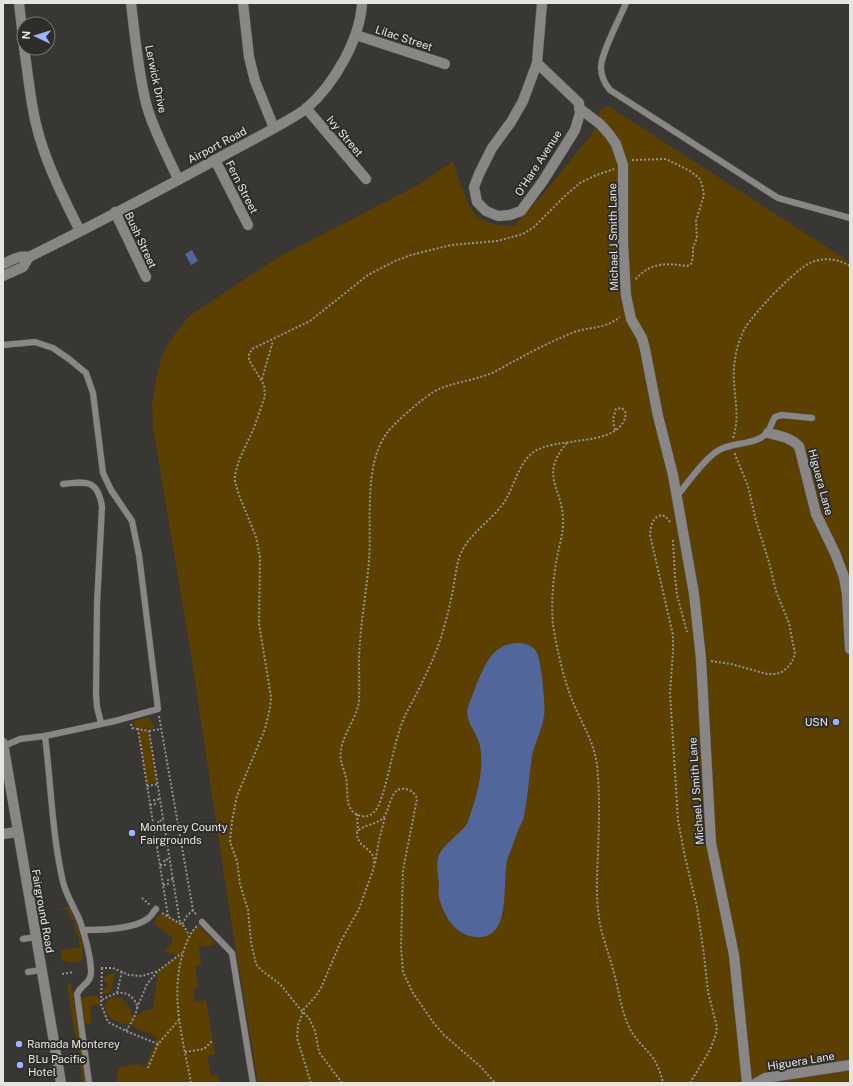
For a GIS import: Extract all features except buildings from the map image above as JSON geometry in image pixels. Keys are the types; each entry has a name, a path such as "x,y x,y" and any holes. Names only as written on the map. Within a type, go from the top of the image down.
{"street":[{"path":"19,3 20,16"},
{"name":"Lerwick Drive","path":"131,3 139,66 146,104 156,132 178,179"},
{"path":"243,3 250,57 255,81 274,128"},
{"name":"Airport Road","path":"3,276 23,267 29,257 215,160 274,128 306,108 324,90 348,52 356,35 362,3"},
{"name":"O'Hare Avenue","path":"542,3 537,63 523,101 511,122 492,148 474,187 477,202 486,211 498,216 510,215 521,211 574,130 580,113 579,108"},
{"name":"Lilac Street","path":"356,35 445,64"},
{"path":"25,56 36,124 59,188 80,231"},
{"path":"537,63 579,103 579,108"},
{"name":"Ivy Street","path":"306,108 366,179"},
{"name":"Michael J Smith Lane","path":"579,108 600,124 610,134 620,152 623,165 623,244 628,308 631,320 642,338 645,349 658,416 677,496 694,594 701,659 711,843 734,955 747,1083"},
{"name":"Fern Street","path":"215,160 248,225"},
{"name":"Bush Street","path":"115,212 146,277"},
{"name":"Airport Road","path":"3,264 23,256 29,257"},
{"name":"Higuera Lane","path":"768,433 787,437 799,446 816,514 835,553 844,577 847,595 850,649"},
{"name":"Fairground Road","path":"3,742 17,832 61,1083"},
{"path":"3,834 17,832"},
{"name":"Higuera Lane","path":"756,1083 765,1078 850,1065"}],"lane":[{"path":"626,3 602,61 602,77 610,90 778,198 850,218"},
{"path":"3,345 35,342 53,348 86,373 94,393 103,473 111,490 132,521 139,555 158,709 115,721 45,736 20,739 4,746"},
{"path":"677,496 711,456 720,449 757,440 768,433 771,423 775,417 782,415 812,418"},
{"path":"63,484 79,482 93,486 99,491 102,507 97,604 96,694 101,723"},
{"path":"45,736 55,830 63,883 83,930 91,970 91,978 79,989 77,994 89,1083"},
{"path":"83,930 112,930 136,924 147,919 158,911"},
{"path":"202,922 232,953 253,1083"},
{"path":"23,939 36,937"},
{"path":"28,972 42,970"}],"path":[{"path":"342,1083 320,1052 313,1026 308,1018 275,979 260,970 254,961 248,910 240,884 237,861 230,838 237,796 265,729 271,697 259,624 260,557 256,537 239,496 235,482 235,475 239,460 254,428 264,401 264,391 261,380 249,360 249,354 252,349 310,321 368,275 395,261 451,245 497,241 523,234 534,227 567,194 587,179 608,172 634,160 666,159 690,171 699,178 704,189 704,195 696,221 697,238 693,247 693,257 691,264 687,266 664,263 658,264 644,272 633,282"},
{"path":"701,659 731,664 759,672 776,674 782,672 792,662 795,654 789,623 776,591 756,521 748,486 732,446 737,415 734,378 735,359 741,338 749,322 794,273 811,263 823,260 838,261 850,266"},
{"path":"615,430 613,416 616,409 622,408 626,413 624,419 615,430 600,437 567,442 535,450 522,465 508,496 501,507 478,530 462,550 458,563 452,598 442,635 429,668 403,721 378,807 373,814 369,816 357,814 352,810 348,802 346,778 341,765 341,752 345,737 359,702 359,654 369,558 370,492 377,455 383,438 394,425 433,392 446,386 494,372 531,352 574,333 608,325 618,319 628,308"},
{"path":"261,380 273,340"},
{"path":"567,442 557,458 553,474 554,485 563,511 563,523 555,567 552,608 553,624 569,692 592,744 596,758 599,811 596,899 599,920 625,1017 636,1040 653,1058 663,1083"},
{"path":"671,526 666,517 659,515 652,522 650,536 673,635 670,693 678,820 697,907 708,992 717,1027 710,1050 690,1083"},
{"path":"673,535 677,595 688,636"},
{"path":"158,709 193,910 202,922 189,935 183,952 177,995 179,1020 191,1083"},
{"path":"162,729 149,731 138,729 168,916"},
{"path":"149,731 181,924"},
{"path":"147,786 158,784"},
{"path":"373,870 379,840 391,797 395,792 405,789 410,790 416,796 416,805 405,852 402,879 401,958 405,979 419,1004 436,1027 476,1062 495,1083"},
{"path":"150,805 155,804 154,800 160,799"},
{"path":"358,831 383,819 388,811"},
{"path":"311,1083 297,1033 298,1025 302,1012 321,988 341,941 359,909 375,864 372,854 360,843 357,836 357,814"},
{"path":"154,826 159,825 158,821 164,820"},
{"path":"157,846 162,845 161,841 167,840"},
{"path":"160,866 165,865 164,860 170,859"},
{"path":"163,885 168,884 168,880 173,879"},
{"path":"181,924 193,910"},
{"path":"158,911 181,924 189,935"},
{"path":"126,1031 135,1014 147,984 158,971 183,952"},
{"path":"158,971 142,976 135,976 113,968 102,968 101,1000 101,1004 108,1022 158,1044"},
{"path":"117,993 122,971"},
{"path":"62,974 74,972"},
{"path":"101,1000 117,993 127,994 137,1004 137,1009"},
{"path":"148,1068 158,1044 179,1020"},
{"path":"185,1052 204,1049 213,1040"}],"shaded area":[{"path":"608,106 850,262 850,1083 258,1083 229,908 191,654 153,428 152,404 161,359 169,342 189,316 277,258 420,184 453,161 463,191 474,213 482,220 491,223 514,226 545,192 595,130 600,111"},
{"path":"148,717 155,727 150,729 135,728 133,721"},
{"path":"138,729 149,731 157,782 147,784"},
{"path":"68,907 78,928 83,950 81,961 73,963 62,960 61,950 80,947 78,935 76,935 74,920 70,918 68,909 55,910"},
{"path":"161,913 182,924 189,935 198,925 215,942 213,945 199,947 201,965 195,966 198,987 193,989 195,1002 206,1000 215,1054 207,1056 211,1076 218,1075 220,1083 116,1083 118,1068 138,1064 145,1067 157,1039 150,1033 143,1032 132,1025 121,1023 112,1019 107,1014 105,1003 111,998 120,997 129,1006 132,1015 138,1015 147,1010 153,1009 158,971 178,956 165,951 173,941 172,937 153,923"},
{"path":"115,973 111,992 103,994 104,989 107,987 107,983 104,980 106,975"},
{"path":"71,983 87,1083 83,1083 67,986"},
{"path":"98,995 100,1005 90,1006 92,1023 84,1024 81,998"}],"water":[{"path":"192,250 198,261 191,265 185,254"},
{"path":"513,643 520,643 532,647 539,657 544,694 544,716 532,756 527,801 523,818 507,861 501,917 498,925 492,933 485,936 475,937 456,928 451,923 444,911 439,895 437,861 446,845 467,824 474,804 481,773 481,752 479,742 468,719 467,710 483,670 491,656 501,647"}],"place":[{"name":"USN","path":"836,722"},
{"name":"Monterey County Fairgrounds","path":"132,833"},
{"name":"Ramada Monterey","path":"19,1044"},
{"name":"BLu Pacific Hotel","path":"20,1065"}]}
